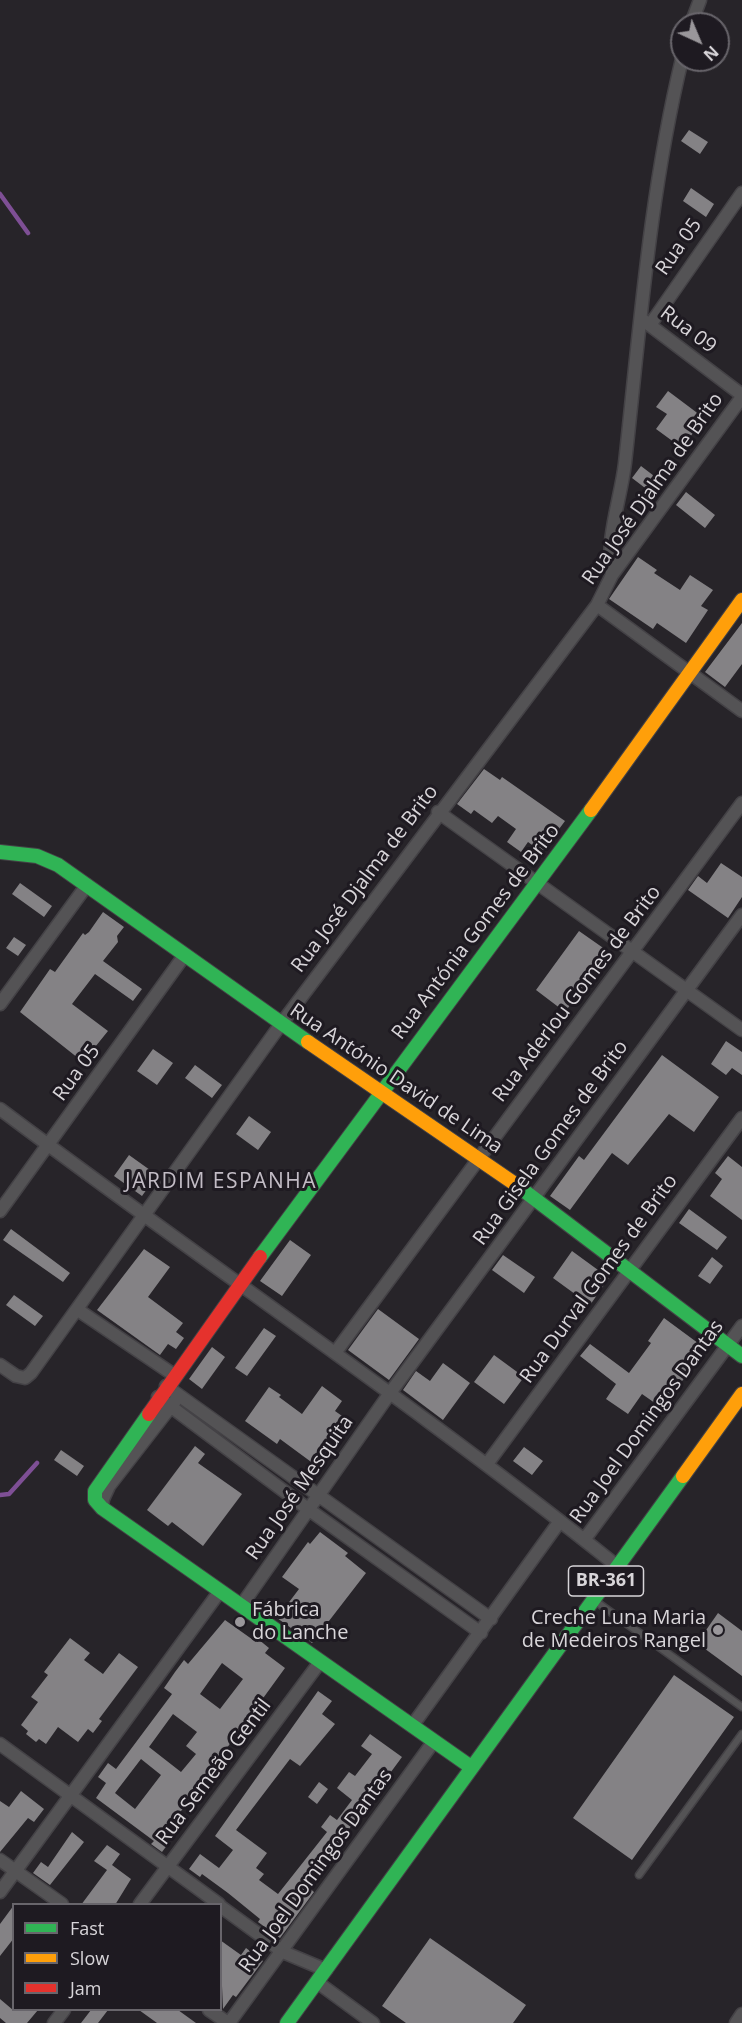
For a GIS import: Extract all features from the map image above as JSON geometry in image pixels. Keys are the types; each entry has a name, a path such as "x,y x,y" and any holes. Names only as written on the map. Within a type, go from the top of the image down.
{"street":[{"path":"612,575 610,557 645,321 650,228 679,72"},
{"name":"Rua 05","path":"645,321 742,193"},
{"name":"Rua 09","path":"645,321 742,396"},
{"name":"Rua José Djalma de Brito","path":"0,1365 16,1376 24,1378 32,1373 281,1024 438,812 597,605 612,575 742,396"},
{"name":"Rua Antónia Gomes de Brito","path":"102,1508 95,1500 96,1488 166,1386 538,882 742,600"},
{"path":"597,605 742,711"},
{"name":"Rua Aderlou Gomes de Brito","path":"335,1353 742,803"},
{"path":"438,812 635,950 742,1030"},
{"name":"Rua António David de Lima","path":"0,852 17,852 37,856 58,865 281,1024 479,1157 742,1356"},
{"path":"0,1004 87,885"},
{"name":"Rua Gisela Gomes de Brito","path":"390,1393 742,915"},
{"name":"Rua 05","path":"0,1210 184,956"},
{"path":"0,1109 143,1216 487,1464 616,1566"},
{"name":"Rua Durval Gomes de Brito","path":"487,1464 742,1118"},
{"path":"78,1310 166,1386 491,1619"},
{"name":"Rua Joel Domingos Dantas","path":"584,1540 742,1326"},
{"path":"166,1386 170,1407 480,1633"},
{"name":"Rua José Mesquita","path":"241,1606 390,1393"},
{"name":"BR-361","path":"287,2023 742,1394"},
{"path":"179,1395 109,1486 102,1508 141,1533 471,1767"},
{"path":"412,1726 560,1521"},
{"path":"0,1892 220,1591"},
{"name":"Rua Semeão Gentil","path":"141,1903 320,1662"},
{"name":"Rua Joel Domingos Dantas","path":"228,2023 283,1952 434,1741"},
{"path":"0,1744 217,1903"},
{"path":"0,1860 59,1903"},
{"path":"222,1906 283,1952 326,1970"},
{"path":"317,1982 373,2023"},
{"path":"54,2023 63,2011"},
{"path":"210,2011 228,2023"},
{"path":"736,2023 742,2014"}],"lane":[{"path":"593,1599 742,1707"},
{"path":"639,1875 742,1734"}],"building":[{"path":"689,130 708,142 700,154 681,141"},
{"path":"691,188 714,204 706,217 683,201"},
{"path":"668,391 704,418 682,448 656,429 667,414 656,407"},
{"path":"641,466 658,479 649,491 632,478"},
{"path":"686,492 715,515 705,528 676,505"},
{"path":"638,557 657,570 654,573 680,590 690,575 713,590 701,606 708,610 686,643 657,623 653,629 609,599"},
{"path":"742,623 742,664 725,687 705,672"},
{"path":"484,769 500,780 502,777 565,821 542,852 528,842 521,852 507,842 516,829 498,816 492,823 474,810 471,814 457,804"},
{"path":"721,863 742,877 742,897 728,918 688,890 698,876 707,883"},
{"path":"20,883 52,906 44,917 12,894"},
{"path":"103,912 124,927 117,936 118,942 103,961 142,989 133,1001 95,974 72,1004 108,1031 83,1062 20,1012 50,969 55,972 83,933 85,935 89,932"},
{"path":"579,931 609,952 565,1012 536,990"},
{"path":"14,937 26,945 18,956 6,948"},
{"path":"726,1041 742,1052 742,1075 732,1068 726,1075 711,1064"},
{"path":"153,1049 173,1063 157,1085 137,1071"},
{"path":"662,1055 719,1097 694,1132 669,1114 628,1165 612,1153 570,1210 550,1196 579,1156 584,1160"},
{"path":"195,1065 222,1085 212,1098 185,1078"},
{"path":"249,1116 271,1132 258,1150 236,1134"},
{"path":"129,1155 157,1175 142,1196 114,1176"},
{"path":"728,1156 742,1167 742,1220 710,1196 722,1179 715,1173"},
{"path":"689,1209 727,1237 717,1250 679,1223"},
{"path":"11,1229 70,1273 63,1282 3,1240"},
{"path":"290,1240 311,1255 282,1296 260,1281"},
{"path":"144,1249 170,1267 148,1297 183,1323 176,1332 184,1338 176,1349 168,1344 160,1355 97,1310"},
{"path":"572,1251 609,1278 590,1305 553,1278"},
{"path":"503,1255 535,1277 524,1293 492,1270"},
{"path":"712,1257 723,1266 710,1284 698,1276"},
{"path":"14,1295 43,1316 35,1326 6,1305"},
{"path":"378,1309 419,1339 389,1380 348,1350"},
{"path":"664,1318 706,1349 662,1408 642,1394 628,1414 606,1399 616,1384 580,1356 590,1344 629,1373 651,1343 648,1341"},
{"path":"264,1328 276,1336 247,1376 235,1368"},
{"path":"212,1347 225,1357 202,1389 189,1379"},
{"path":"494,1355 524,1377 504,1404 474,1382"},
{"path":"443,1363 470,1383 443,1420 403,1390 416,1371 430,1381"},
{"path":"322,1386 342,1401 335,1411 352,1423 345,1433 338,1428 322,1450 328,1454 318,1467 280,1439 277,1444 245,1421 269,1387 302,1414"},
{"path":"195,1446 205,1454 198,1463 242,1494 203,1546 172,1522 168,1526 147,1510"},
{"path":"524,1447 543,1461 532,1475 513,1461"},
{"path":"61,1450 84,1466 77,1476 54,1460"},
{"path":"320,1532 348,1553 345,1556 366,1573 312,1643 277,1618 299,1589 282,1577 308,1542 310,1544"},
{"path":"718,1613 742,1631 742,1676 697,1643"},
{"path":"225,1620 256,1642 258,1639 269,1648 265,1653 285,1668 176,1818 183,1824 162,1852 151,1844 154,1841 96,1798 106,1783 98,1777 108,1763 116,1769 172,1694 164,1688 184,1660 188,1664","holes":["222,1663 243,1679 220,1709 200,1694","173,1714 197,1732 186,1746 196,1754 181,1772 149,1747","141,1759 161,1775 135,1809 115,1793"]},
{"path":"70,1638 90,1653 84,1660 103,1674 119,1653 138,1667 99,1719 102,1721 93,1733 88,1729 78,1742 58,1727 46,1744 39,1739 36,1742 26,1734 28,1731 21,1725 38,1702 31,1697 48,1675 44,1672"},
{"path":"674,1675 734,1717 632,1860 573,1818"},
{"path":"318,1691 332,1701 322,1714 335,1724 300,1766 290,1759 236,1830 267,1853 256,1868 264,1874 259,1880 278,1894 327,1832 321,1827 330,1815 337,1820 352,1800 337,1788 349,1772 355,1776 372,1754 361,1746 370,1734 402,1757 307,1886 314,1892 280,1938 258,1922 260,1919 228,1893 202,1874 200,1877 189,1869 200,1854 219,1868 233,1850 215,1836"},
{"path":"319,1782 328,1789 317,1804 308,1797"},
{"path":"21,1791 44,1809 34,1822 28,1818 0,1852 0,1801 9,1807"},
{"path":"72,1832 84,1842 50,1885 33,1873 41,1862 48,1867"},
{"path":"107,1845 120,1854 112,1865 131,1879 116,1903 82,1903 107,1870 94,1861"},
{"path":"12,1908 12,1941 0,1956 0,1924"},
{"path":"430,1938 526,2005 513,2023 406,2023 382,2006"},
{"path":"222,1941 241,1955 246,1948 263,1961 236,1997 233,1995 223,2009"},
{"path":"0,1999 12,2011 37,2011 27,2023 6,2023 0,2018"},
{"path":"90,2011 107,2011 98,2023 81,2023"},
{"path":"140,2011 179,2011 196,2023 157,2023"}],"waterway":[{"path":"0,194 28,233"},
{"path":"0,1495 9,1494 37,1463"}],"traffic: fast":[{"path":"260,1257 591,810"},
{"path":"0,852 37,856 58,865 308,1042"},
{"path":"515,1184 742,1356"},
{"path":"149,1414 95,1491 95,1500 102,1508 471,1767"},
{"path":"287,2023 683,1476"}],"traffic: slow":[{"path":"591,810 742,600"},
{"path":"308,1042 515,1184"},
{"path":"683,1476 742,1394"}],"traffic: jam":[{"path":"149,1414 260,1257"}],"place":[{"name":"Fábrica do Lanche","path":"240,1622"},
{"name":"Creche Luna Maria de Medeiros Rangel","path":"718,1630"}],"district":[{"name":"JARDIM ESPANHA","path":"221,1182"}]}
